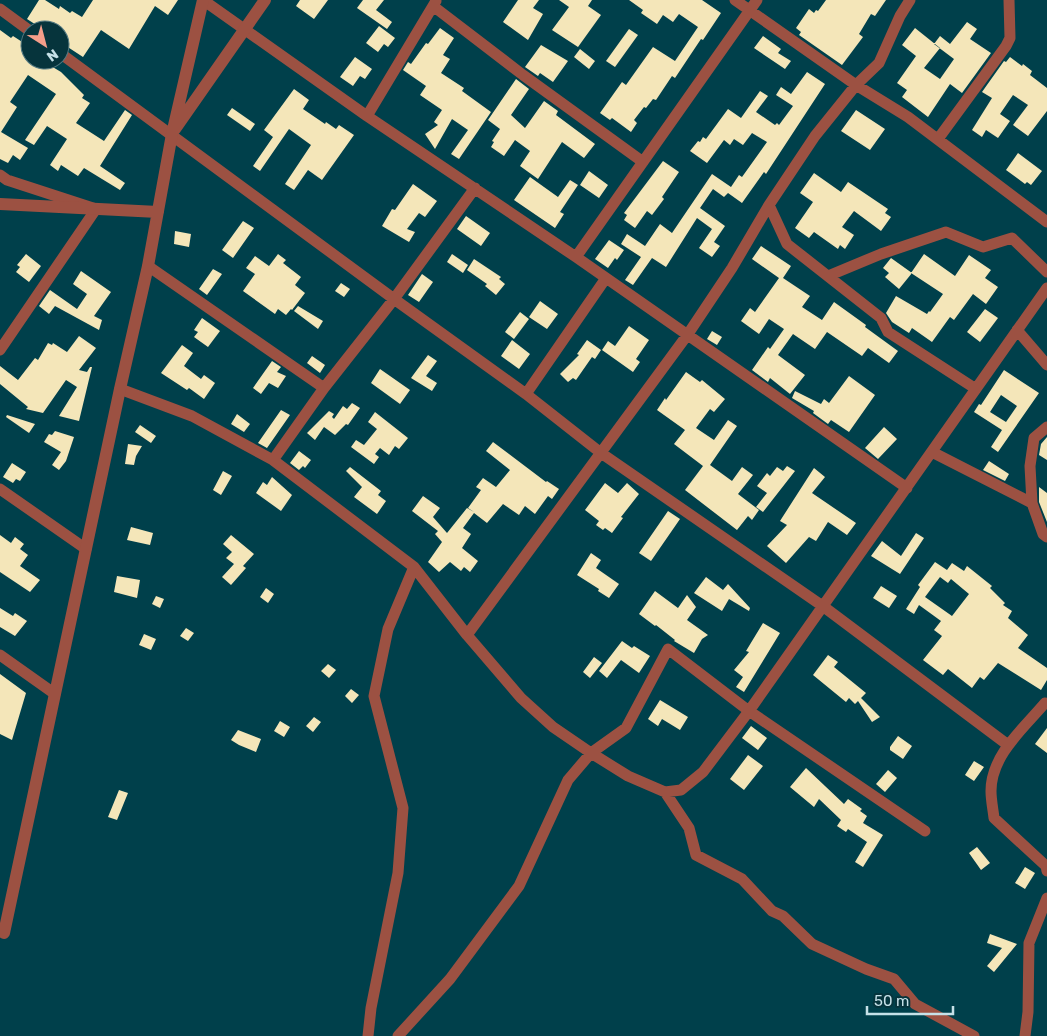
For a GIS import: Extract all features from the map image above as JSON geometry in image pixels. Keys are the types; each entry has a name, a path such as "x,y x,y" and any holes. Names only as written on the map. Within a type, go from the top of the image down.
{"street":[{"path":"4,932 148,266 172,134 203,0 367,116 576,256 907,488"},
{"path":"172,134 265,0"},
{"path":"735,0 856,85 908,117 1047,222"},
{"path":"576,256 757,0"},
{"path":"467,634 688,334 815,136 856,85 879,63 900,16 910,0"},
{"path":"938,139 1006,46 1010,38 1009,0"},
{"path":"367,116 435,3 523,75 643,162"},
{"path":"0,9 20,24"},
{"path":"70,60 526,394 601,453 824,607 1008,745"},
{"path":"0,175 7,180 96,209"},
{"path":"273,460 324,388 394,299 475,188"},
{"path":"0,204 158,212"},
{"path":"769,205 787,244 881,318 888,332 976,389"},
{"path":"0,350 96,209"},
{"path":"828,276 881,254 946,232 983,247 1012,238 1047,272"},
{"path":"148,266 324,388"},
{"path":"526,394 606,278"},
{"path":"120,389 192,416 273,460 414,568 520,698 553,727 628,776 665,792 681,790 703,772 824,607 1047,288"},
{"path":"1017,330 1047,365"},
{"path":"1047,427 1034,438 1030,466 1032,503 1043,534 1047,537"},
{"path":"932,452 1032,503"},
{"path":"0,489 86,548"},
{"path":"368,1036 371,1008 398,874 402,808 374,696 388,629 414,568"},
{"path":"398,1036 450,978 519,886 568,780 592,752 626,728 668,649 749,711 925,831"},
{"path":"0,655 55,694"},
{"path":"1046,702 1008,745 995,770 991,790 994,818 1046,866 1047,871"},
{"path":"665,792 690,828 696,855 742,879 772,911 783,916 812,944 866,969 894,979 915,1004 974,1036"},
{"path":"1025,1036 1028,1012 1030,943 1047,898"}],"building":[{"path":"39,0 45,0 59,9 60,6 70,13 72,11 82,17 93,0 178,0 168,15 155,6 129,49 101,30 83,57 70,49 70,20 27,19"},
{"path":"300,0 328,0 314,19 296,6"},
{"path":"363,0 384,0 376,10 392,22 387,29 357,8"},
{"path":"518,0 539,0 533,8 543,14 528,40 503,22"},
{"path":"559,0 592,0 588,6 601,15 578,47 552,30 569,7"},
{"path":"629,0 702,0 721,13 675,78 672,76 656,100 653,99 646,108 644,107 634,120 637,123 631,132 612,118 610,120 600,113 622,82 626,85 653,47 675,61 698,27 679,14 673,22 663,15 657,24 641,13 643,10"},
{"path":"826,0 886,0 875,16 871,14 859,34 863,37 842,65 799,35 801,32 796,28 809,9 814,13 816,10 818,11"},
{"path":"967,22 977,29 970,39 991,53 962,93 950,84 928,117 902,97 907,90 897,83 916,56 902,45 915,28 934,44 940,36 950,44","holes":["940,48 954,59 940,79 924,68"]},
{"path":"379,26 395,38 388,47 384,44 378,52 366,43"},
{"path":"440,28 454,38 443,55 450,59 441,73 464,88 462,91 491,112 459,159 451,154 468,130 452,119 435,149 425,134 438,125 434,122 442,110 420,95 426,86 403,70 408,62 411,64"},
{"path":"629,29 638,35 615,67 606,61"},
{"path":"0,30 11,38 13,36 20,41 20,70 58,70 84,95 82,98 90,103 76,123 104,141 125,110 132,115 100,166 125,183 120,190 84,168 78,176 61,165 58,171 50,165 67,139 47,126 34,145 25,140 56,94 28,75 10,102 17,107 1,132 28,148 20,160 13,155 8,163 0,159"},
{"path":"763,36 781,49 778,53 791,61 785,69 754,48"},
{"path":"541,45 568,61 553,82 540,73 538,76 525,67"},
{"path":"580,49 595,61 589,69 574,57"},
{"path":"355,57 372,69 365,79 360,76 353,86 340,77"},
{"path":"1010,57 1032,71 1030,75 1047,88 1047,111 1028,136 1013,125 1028,105 1013,95 1000,114 1010,121 998,138 986,130 982,137 972,130 992,98 982,92 1004,61 1006,62"},
{"path":"807,72 825,84 766,174 764,172 742,203 728,193 724,197 713,189 700,208 725,226 714,242 720,246 712,257 699,248 712,229 697,218 666,267 652,258 633,285 625,280 641,257 621,244 627,234 645,246 660,224 672,233 712,174 731,187 739,175 742,177 767,142 752,133 743,145 734,139 730,145 724,140 707,163 690,151 698,141 700,142 703,137 706,139 728,109 741,118 760,91 768,96 756,112 775,125 777,123 779,125 793,106 776,95 781,87 791,94"},
{"path":"516,79 529,89 511,115 525,128 544,101 558,111 556,115 595,144 584,158 562,142 538,179 520,166 530,151 515,140 504,156 491,147 494,142 492,141 500,129 488,120"},
{"path":"294,89 309,100 303,109 325,124 326,122 336,129 339,125 354,135 322,180 308,170 294,190 285,184 311,145 289,129 260,171 253,166 273,137 264,130"},
{"path":"232,108 255,124 250,131 227,115"},
{"path":"856,110 885,129 870,150 841,131"},
{"path":"1018,153 1042,171 1031,185 1027,182 1025,184 1006,170"},
{"path":"663,161 679,172 662,197 664,199 652,215 647,211 635,228 624,220 627,215 624,213"},
{"path":"589,171 608,185 599,198 580,185"},
{"path":"814,173 841,192 848,182 888,209 885,213 891,217 881,231 854,211 842,227 854,235 845,249 840,245 838,249 814,232 809,238 795,228 813,202 800,193"},
{"path":"530,177 558,197 570,180 578,185 560,212 564,214 555,228 514,200"},
{"path":"413,184 437,201 425,217 419,213 407,229 415,232 409,242 382,226 392,209 395,210"},
{"path":"466,216 490,233 481,246 457,229"},
{"path":"243,221 254,228 233,258 222,250"},
{"path":"175,231 191,234 189,247 174,244"},
{"path":"609,240 624,250 608,268 595,259"},
{"path":"761,246 791,266 783,278 810,296 802,307 822,320 834,302 898,351 889,363 868,348 862,356 827,332 815,349 793,334 778,355 805,375 790,394 770,378 768,382 752,370 768,347 770,349 784,329 769,319 759,334 741,321 750,308 755,312 779,278 752,259"},
{"path":"26,254 41,266 29,282 16,272 20,267 17,265"},
{"path":"278,254 286,260 283,263 301,277 295,285 305,293 286,315 278,309 275,314 243,291 255,274 246,268 255,256 269,266"},
{"path":"452,254 468,265 463,273 447,262"},
{"path":"924,254 955,276 969,255 991,270 985,278 998,287 986,304 973,294 954,320 950,317 932,342 912,328 909,333 892,322 886,313 896,296 927,314 943,294 911,273"},
{"path":"891,258 912,273 899,289 885,277 889,273 883,268"},
{"path":"474,259 501,277 499,279 505,284 496,295 485,286 487,284 467,270"},
{"path":"213,269 222,274 207,295 199,289"},
{"path":"81,271 111,292 94,316 102,320 99,330 55,306 49,314 39,306 50,290 77,309 87,294 73,284"},
{"path":"422,274 433,282 419,302 408,295"},
{"path":"341,283 350,289 344,297 335,291"},
{"path":"540,301 558,314 547,329 529,317"},
{"path":"298,306 323,321 318,329 294,311"},
{"path":"985,309 998,318 980,342 967,332"},
{"path":"520,312 529,319 514,339 505,332"},
{"path":"202,318 220,331 208,347 194,337 198,332 194,330"},
{"path":"629,326 649,340 636,359 640,362 633,372 602,350 608,341 615,346"},
{"path":"712,331 722,337 717,345 707,339"},
{"path":"79,336 96,348 79,370 87,372 92,367 79,421 59,416 77,387 66,380 43,413 26,409 28,407 0,384 0,366 18,380 35,358 38,360 48,343 52,345 53,343 67,352"},
{"path":"512,340 530,354 519,369 501,356"},
{"path":"587,340 601,350 595,359 592,357 576,380 573,378 568,382 560,374 579,355 577,354"},
{"path":"182,345 193,353 184,366 201,379 204,375 215,383 204,399 189,388 187,390 161,373"},
{"path":"428,355 437,361 426,376 437,383 432,391 411,378"},
{"path":"312,356 325,365 320,373 307,363"},
{"path":"272,361 281,367 277,372 286,376 278,388 269,383 261,394 253,388"},
{"path":"380,369 410,390 400,404 371,383"},
{"path":"1004,370 1039,393 998,452 991,447 1002,430 974,412 979,404 981,405","holes":["1001,395 1017,406 1006,422 990,412"]},
{"path":"686,372 700,382 702,380 725,399 714,412 710,409 696,428 714,440 728,420 737,426 710,465 732,481 742,467 753,475 738,494 759,510 752,520 748,516 737,530 685,490 703,466 674,444 685,430 657,410"},
{"path":"849,376 875,395 849,432 831,420 828,424 813,413 814,411 792,398 795,391 821,404 824,399 829,403"},
{"path":"352,403 360,408 348,425 346,424 335,435 324,427 315,440 307,433 329,411 334,414 332,417 334,419 343,406 347,409"},
{"path":"281,410 290,415 267,448 258,443"},
{"path":"375,412 408,438 399,449 395,446 389,455 380,448 375,454 379,457 374,464 351,447 356,440 364,445 377,429 368,422"},
{"path":"237,414 250,424 244,432 231,424"},
{"path":"7,415 35,424 29,433 6,417"},
{"path":"140,425 156,436 151,443 135,432"},
{"path":"884,427 897,439 878,459 865,448"},
{"path":"55,431 74,437 66,461 59,470 52,465 61,452 44,442 49,434 52,435"},
{"path":"1047,437 1047,460 1039,455 1041,444"},
{"path":"493,442 546,482 559,489 552,499 548,496 535,514 525,506 519,515 503,504 487,523 474,513 463,528 471,534 462,548 478,561 470,572 464,567 461,571 450,562 439,572 428,562 442,542 435,534 438,531 412,511 423,496 440,508 433,517 447,533 467,508 474,512 468,508 481,490 476,487 483,478 496,487 510,470 486,451"},
{"path":"128,444 142,446 136,456 134,465 125,464"},
{"path":"299,451 311,460 305,468 303,466 299,470 290,463"},
{"path":"989,461 1009,474 1005,481 983,470"},
{"path":"12,463 26,472 20,481 16,479 13,483 3,477"},
{"path":"787,466 795,471 763,512 756,507 767,493 757,486 767,473 770,476 777,467 783,471"},
{"path":"350,467 381,491 378,495 386,501 377,514 354,497 362,487 346,471"},
{"path":"814,468 825,477 812,493 856,523 847,535 828,522 816,541 809,537 786,563 767,546 787,525 780,521"},
{"path":"223,471 232,476 221,495 213,490"},
{"path":"272,477 292,495 281,511 256,493 263,482 267,485"},
{"path":"605,483 618,493 627,483 639,494 621,517 623,518 612,533 596,525 599,521 585,510"},
{"path":"1039,487 1047,493 1047,522 1039,502"},
{"path":"668,511 680,519 651,561 639,553"},
{"path":"131,527 153,533 150,545 127,540"},
{"path":"916,533 924,538 900,574 871,556 882,541 901,556"},
{"path":"0,535 11,543 15,537 24,544 20,549 28,555 20,566 40,580 30,592 0,572"},
{"path":"231,535 254,554 243,566 246,568 231,585 222,577 234,564 226,558 232,552 223,544"},
{"path":"591,553 601,560 596,568 619,584 609,598 577,575"},
{"path":"935,562 947,570 952,563 964,571 967,566 992,586 990,588 1005,603 1003,605 1012,611 1008,618 1028,635 1018,648 1047,668 1047,680 1041,690 998,663 984,680 980,677 972,688 948,669 943,675 923,660 942,636 934,630 941,621 919,605 914,614 906,609 920,587 918,585","holes":["940,577 948,583 951,579 969,594 952,616 925,597"]},
{"path":"117,576 140,580 137,598 114,592"},
{"path":"706,577 723,590 728,584 750,608 749,611 729,599 722,611 694,593"},
{"path":"881,586 897,596 889,608 873,598"},
{"path":"266,588 274,594 268,603 260,597"},
{"path":"655,591 678,608 687,595 696,607 687,620 708,635 702,639 694,653 674,641 656,625 639,614"},
{"path":"156,596 164,599 160,608 152,604"},
{"path":"0,608 13,616 15,613 27,621 15,636 0,627"},
{"path":"763,623 780,633 744,692 736,687 743,677 734,670 749,652 746,651"},
{"path":"186,628 194,633 188,641 180,636"},
{"path":"144,634 156,639 151,650 139,645"},
{"path":"622,641 650,656 639,673 621,660 607,678 599,671"},
{"path":"828,655 838,662 834,667 866,693 861,698 880,717 872,722 858,701 855,704 849,698 846,702 813,675"},
{"path":"594,657 602,663 590,678 583,672"},
{"path":"328,664 336,670 329,678 321,671"},
{"path":"0,674 26,693 12,740 0,734"},
{"path":"351,689 359,695 352,703 345,696"},
{"path":"660,700 688,717 680,730 662,719 658,726 648,719"},
{"path":"314,717 321,722 313,732 306,726"},
{"path":"280,721 290,727 284,737 274,731"},
{"path":"751,726 767,738 758,750 742,738"},
{"path":"1047,728 1047,753 1035,744"},
{"path":"238,730 261,739 256,752 231,740"},
{"path":"898,736 912,746 903,759 890,750"},
{"path":"748,755 763,766 744,790 730,779"},
{"path":"974,761 984,767 974,781 965,775"},
{"path":"806,768 844,804 848,799 862,809 860,811 867,816 863,823 883,835 863,867 855,862 867,842 848,829 846,832 837,826 841,820 819,799 814,807 790,787"},
{"path":"888,770 897,778 885,792 876,784"},
{"path":"119,790 128,793 117,820 108,817"},
{"path":"977,847 990,863 981,870 969,853"},
{"path":"1025,867 1035,873 1025,889 1015,883"},
{"path":"990,934 1017,944 994,972 987,966 1002,948 987,943"}]}
